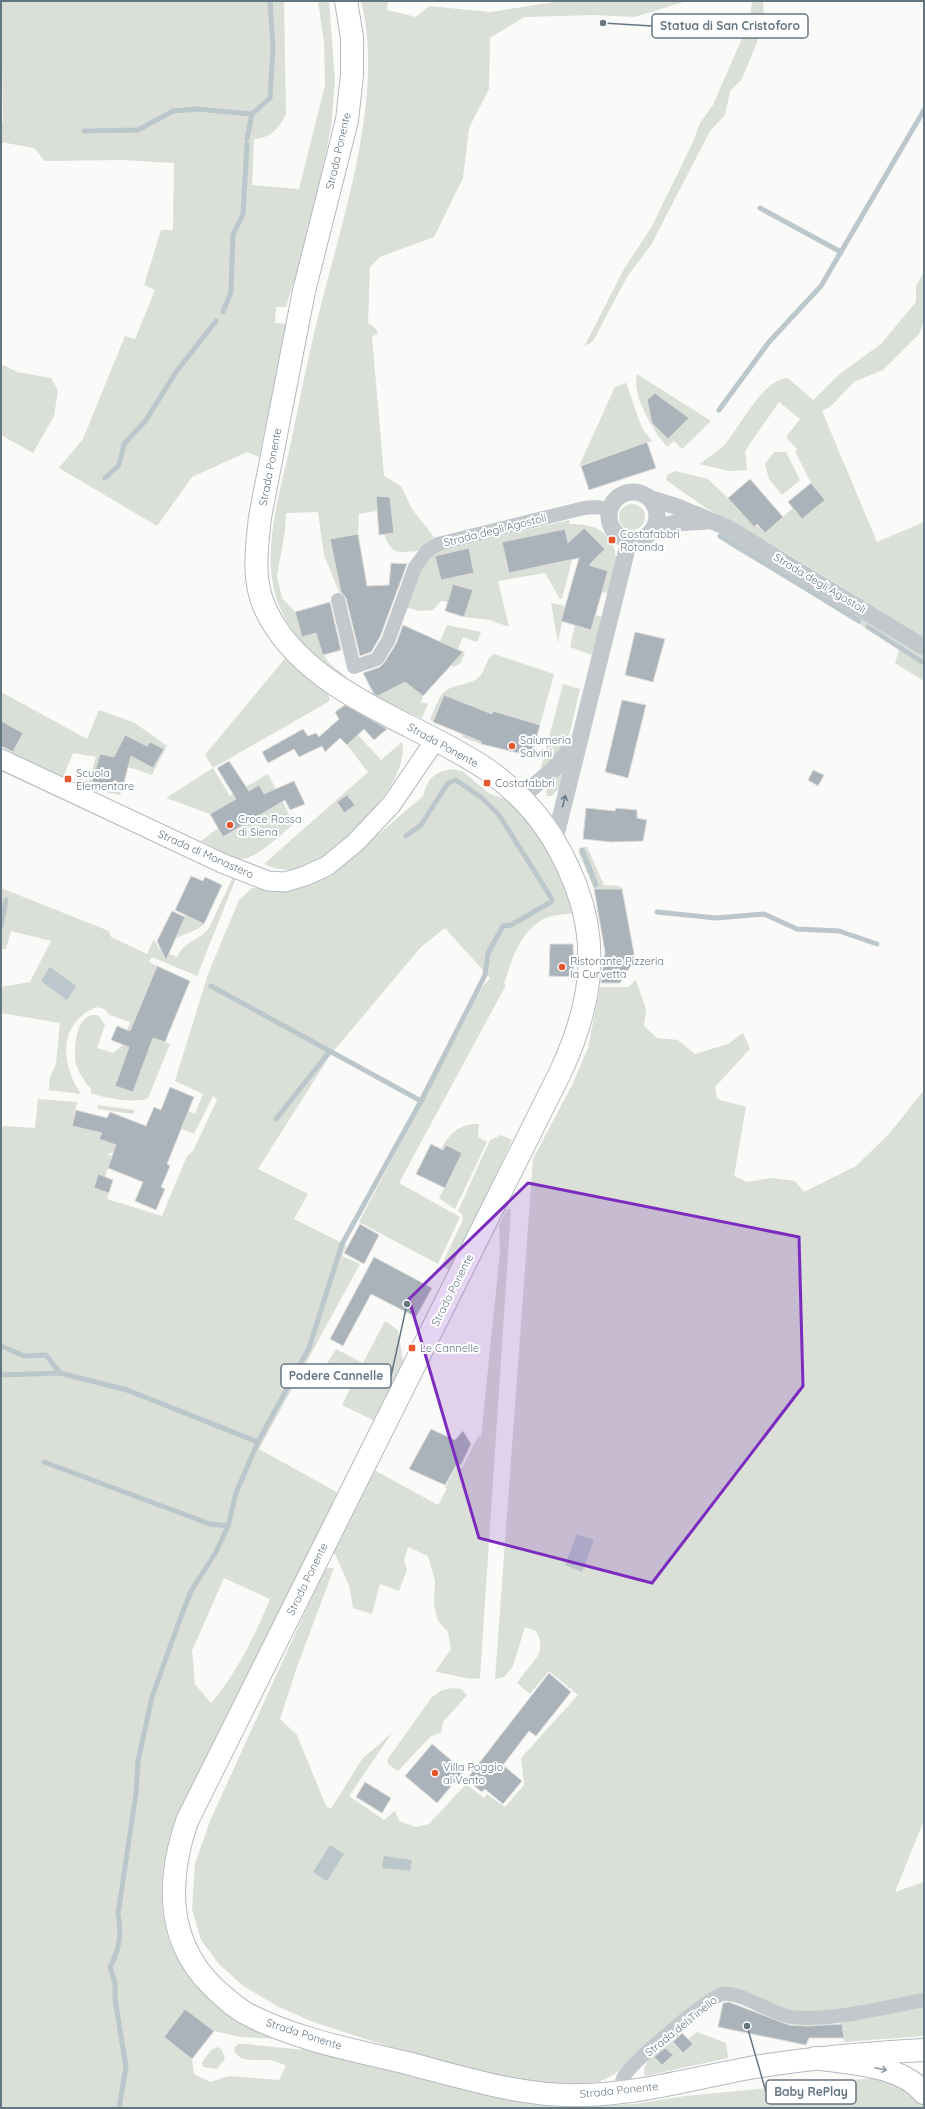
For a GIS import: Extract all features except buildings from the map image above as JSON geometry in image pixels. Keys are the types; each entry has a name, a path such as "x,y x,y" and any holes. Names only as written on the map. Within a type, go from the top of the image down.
{"main road":[{"name":"Strada Ponente","path":"346,1 352,37 352,75 346,120 304,291 260,517 256,549 257,576 263,605 293,650 306,663 352,695 436,739 488,770 521,797 542,820 555,839 567,862 580,898 589,938 588,987 585,1008 575,1038 517,1159 187,1821 179,1845 173,1878 176,1917 184,1947 192,1963 229,2002 248,2014 277,2027 324,2042 520,2090 563,2096 622,2092 754,2067 815,2058 924,2050"},
{"name":"Strada di Monastero","path":"1,759 224,864 268,881 286,882 305,876 327,866 355,843 391,806 436,739"},
{"path":"815,2058 892,2071 910,2078 924,2092"}],"street":[{"name":"Strada degli Agostoli","path":"338,600 354,667 377,659 388,641 415,567 427,551 438,544 584,508 596,507 609,509 612,503 623,494 637,492 649,498 714,521 924,647"},
{"path":"649,498 657,512 655,528"},
{"path":"609,509 610,526 618,535 628,541 641,540 655,528 675,523 714,521"},
{"path":"555,839 628,541"},
{"path":"521,797 554,769 569,752 580,734"},
{"name":"Strada del Tinello","path":"622,2092 622,2081 632,2066 692,2014 720,1994 732,1994 778,2014 808,2018 828,2017 924,2000"}],"highlighted area":[{"path":"528,1183 799,1237 803,1386 652,1583 479,1538 409,1299"}],"shaded area":[{"path":"1,1 284,1 286,113 278,128 265,137 254,139 252,185 299,189 325,85 324,42 318,1 329,1 335,81 331,127 318,193 304,249 286,307 276,307 275,323 286,324 285,335 259,457 247,452 192,477 157,526 59,468 83,439 125,336 135,339 155,290 144,285 161,230 173,230 174,163 122,160 45,161 34,148 1,142 1,122 3,122"},
{"path":"361,1 388,1 387,10 416,17 429,6 490,12 561,1 687,1 635,17 595,15 524,17 490,38 489,89 469,128 463,178 434,237 380,257 370,267 368,323 376,329 378,334 372,336 384,476 401,486 412,509 434,537 419,551 401,552 393,549 384,534 394,533 390,497 376,496 377,511 359,514 358,534 331,539 342,599 324,555 318,512 286,513 285,531 277,576 282,598 295,612 302,636 316,633 326,659 347,677 347,680 334,671 309,649 298,637 281,610 275,595 272,579 271,547 275,513 320,309 349,196 365,115 368,75 367,37"},
{"path":"752,1 763,1 764,20 742,79 730,91 725,115 710,131 651,245 627,277 593,341 584,347 624,269 651,228 693,142 700,123 713,105 750,20"},
{"path":"924,272 924,321 919,334 883,370 854,382 830,407 822,411 877,542 924,522 924,637 786,553 706,508 666,480 667,475 676,471 708,479 765,533 793,508 802,519 825,500 811,483 795,451 797,449 786,437 800,419 779,402 745,451 747,470 730,471 699,464 717,452 726,443 761,394 779,380 788,378 813,400 841,373 881,344 916,302 916,286"},
{"path":"1,364 17,372 51,378 58,391 54,416 33,453 1,435"},
{"path":"637,374 711,421 682,449 674,441 667,447 645,413 638,393 636,383"},
{"path":"626,383 642,428 652,441 579,466 615,387"},
{"path":"774,452 786,452 800,480 782,495 769,479 765,464"},
{"path":"632,504 641,508 645,517 641,526 632,530 623,526 619,517 623,508"},
{"path":"569,520 570,524 589,526 604,533 610,539 614,547 616,566 609,594 602,592 608,571 589,565 605,549 584,528 568,543 565,529 503,542 509,573 572,560 562,599 560,599 545,573 498,581 509,627 490,620 464,617 473,590 454,584 448,602 441,601 433,610 420,611 405,607 419,568 434,552","holes":["469,548 474,573 441,580 436,556"]},
{"path":"733,539 924,655 924,681 895,663 899,650 843,613 727,544"},
{"path":"551,603 565,606 558,643"},
{"path":"595,615 602,617 592,655 570,647 575,625 591,630"},
{"path":"447,625 481,632 477,642 463,637 458,649 465,653 460,664 453,667 436,651"},
{"path":"494,654 554,674 540,725 493,711 481,744 462,737 474,707 444,695 433,722 430,719 442,694 446,690 477,679 483,672 489,658"},
{"path":"286,657 298,670 328,694 330,699 328,702 213,768 205,755"},
{"path":"404,681 423,696 421,702 428,704 422,718 376,697"},
{"path":"563,684 580,689 565,747 544,769 541,768"},
{"path":"1,692 87,739 99,710 135,723 167,746 152,775 128,767 120,795 90,789 78,784 80,779 89,781 96,757 73,753 64,775 73,779 72,781 12,754 23,733 1,721"},
{"path":"358,735 381,760 402,742 402,758 396,776 385,795 353,832 336,847 305,867 289,870 274,868 264,864 368,772 347,745"},
{"path":"567,762 563,784 552,796 547,796 546,791"},
{"path":"1,768 192,857 167,848 1,771"},
{"path":"213,768 230,796 268,774 293,824 269,845 254,855 242,859 233,857 201,841 218,828 224,837 272,808 259,785 210,814 166,798"},
{"path":"454,769 462,771 490,794 508,800 547,842 580,913 558,915 546,918 537,923 523,938 510,965 504,984 506,985 399,1183 460,1217 438,1264 359,1222 483,986 490,978 445,928 421,947 331,1054 258,1169 308,1194 294,1219 346,1245 342,1256 360,1264 259,1449 340,1494 179,1815 165,1880 166,1922 170,1943 182,1965 198,1985 279,2039 241,2037 214,2031 185,2009 164,2037 192,2059 194,2074 210,2082 229,2076 279,2080 286,2066 269,2060 250,2060 239,2057 234,2048 238,2044 245,2044 325,2052 543,2105 564,2108 1,2108 1,1127 35,1128 38,1099 77,1102 72,1126 82,1128 86,1113 92,1118 106,1122 100,1139 126,1149 107,1154 112,1156 105,1177 98,1175 94,1188 109,1193 107,1199 162,1216 187,1156 193,1151 217,1100 213,1096 194,1134 182,1129 188,1111 195,1114 203,1094 175,1081 208,974 239,900 252,888 297,889 316,882 360,850 423,796 427,784 433,776 447,770","holes":["224,1578 270,1599 245,1653 229,1679 211,1703 195,1684 192,1651"]},
{"path":"583,847 587,847 604,885 620,886 622,889 594,889 578,851"},
{"path":"233,877 236,878 197,976 152,957 149,962 157,966 131,1030 170,1044 148,1098 143,1100 120,1100 91,1093 91,1089 79,1071 75,1058 76,1041 81,1024 85,1018 91,1015 99,1016 105,1025 97,1048 113,1053 122,1046 130,1022 110,1015 104,1009 96,1007 83,1014 74,1024 69,1034 66,1046 69,1070 81,1094 49,1090 50,1077 56,1064 60,1023 1,1013 1,987 30,982 51,941 11,931 6,949 1,949 1,888 109,931 111,937 147,954 154,939 159,949 177,957 184,947 205,933 209,928"},
{"path":"185,915 204,924 198,929 176,938"},
{"path":"50,967 76,986 67,1000 41,981"},
{"path":"636,980 646,1009 644,1026 657,1038 678,1040 695,1054 728,1044 743,1033 750,1049 715,1087 717,1099 746,1107 734,1176 747,1182 772,1178 795,1181 804,1192 856,1166 889,1134 924,1090 924,1820 895,1892 924,1882 924,1993 827,2012 780,2011 721,1989 615,2074 599,2082 560,2085 468,2072 313,2022 277,2006 242,1985 219,1964 201,1940 192,1909 195,1864 210,1821 325,1568 334,1568 297,1667 280,1719 297,1735 326,1806 331,1809 362,1759 392,1733 349,1796 384,1820 395,1811 399,1821 416,1827 429,1824 466,1784 484,1798 487,1794 505,1807 524,1785 521,1758 578,1695 549,1671 530,1694 517,1683 536,1658 540,1646 536,1631 525,1627 513,1666 504,1677 495,1679 533,1159 572,1085 588,1048 600,987 628,987"},
{"path":"97,1105 134,1110 135,1112 133,1114 98,1109"},
{"path":"472,1124 479,1124 478,1137 487,1142 455,1209 439,1198 462,1153 446,1145 443,1150 441,1149 457,1129"},
{"path":"501,1135 512,1140 475,1224 452,1271 441,1266 463,1220 462,1214 458,1211 490,1140"},
{"path":"507,1209 511,1209 480,1678 475,1679 435,1672 451,1649 448,1632 438,1621 434,1605 435,1581 428,1556 408,1547 404,1561 407,1570 399,1591 380,1584 372,1614 353,1608 349,1585 335,1554 332,1553 374,1470 438,1505 447,1488 445,1487 457,1466 462,1468 478,1436 481,1437 500,1252 499,1225"},
{"path":"385,1321 398,1330 404,1368 377,1422 342,1405 355,1379 326,1365 336,1349 363,1363"},
{"path":"577,1534 594,1540 582,1572 565,1565"},
{"path":"452,1688 461,1689 467,1695 443,1722 441,1733 431,1736 398,1771 388,1764 387,1760 432,1697 442,1690"},
{"path":"330,1845 344,1854 327,1881 313,1872"},
{"path":"384,1856 412,1860 410,1871 382,1868"},
{"path":"924,2005 924,2036 844,2042 841,2020"},
{"path":"677,2032 679,2035 673,2042 683,2053 693,2044 688,2039 697,2032 726,2043 728,2058 645,2076 644,2070 650,2058"},
{"path":"218,2047 222,2050 225,2059 217,2069 203,2067 202,2062 211,2050"},
{"path":"884,2077 924,2102 924,2108 579,2107 633,2104 685,2096"}],"waterway":[{"path":"84,131 138,130 173,111 197,109 252,114 270,98 273,48 270,1"},
{"path":"719,410 769,342 821,286 924,110"},
{"path":"247,139 252,114"},
{"path":"223,312 231,292 233,235 243,214 247,144"},
{"path":"760,208 841,252"},
{"path":"105,478 119,465 124,444 146,420 176,372 216,321"},
{"path":"720,536 859,621"},
{"path":"868,627 924,663"},
{"path":"119,2108 126,2067 115,1999 115,1983 110,1967 118,1948 120,1934 118,1914 136,1793 138,1761 152,1697 191,1591 216,1552 228,1526 236,1493 258,1442 309,1348 342,1244 421,1101 475,995 485,975 488,953 503,926 511,925 551,902 552,899 499,815 482,798 456,780 448,783 421,825 406,836"},
{"path":"582,850 596,885"},
{"path":"1,926 6,900"},
{"path":"657,912 716,918 764,914 797,929 839,931 877,944"},
{"path":"211,986 421,1101"},
{"path":"276,1119 330,1051"},
{"path":"1,1346 24,1356 46,1355 60,1373"},
{"path":"1,1375 60,1373 127,1390 258,1442"},
{"path":"44,1462 210,1524 228,1526"}],"place":[{"name":"Statua di San Cristoforo","path":"603,23"},
{"name":"Costafabbri Rotonda","path":"612,540"},
{"name":"Salumeria Salvini","path":"512,746"},
{"name":"Scuola Elementare","path":"68,779"},
{"name":"Costafabbri","path":"487,783"},
{"name":"Croce Rossa di Siena","path":"230,825"},
{"name":"Ristorante Pizzeria la Curvetta","path":"562,967"},
{"name":"Podere Cannelle","path":"407,1304"},
{"name":"Le Cannelle","path":"412,1348"},
{"name":"Villa Poggio al Vento","path":"435,1773"},
{"name":"Baby RePlay","path":"747,2026"}]}
